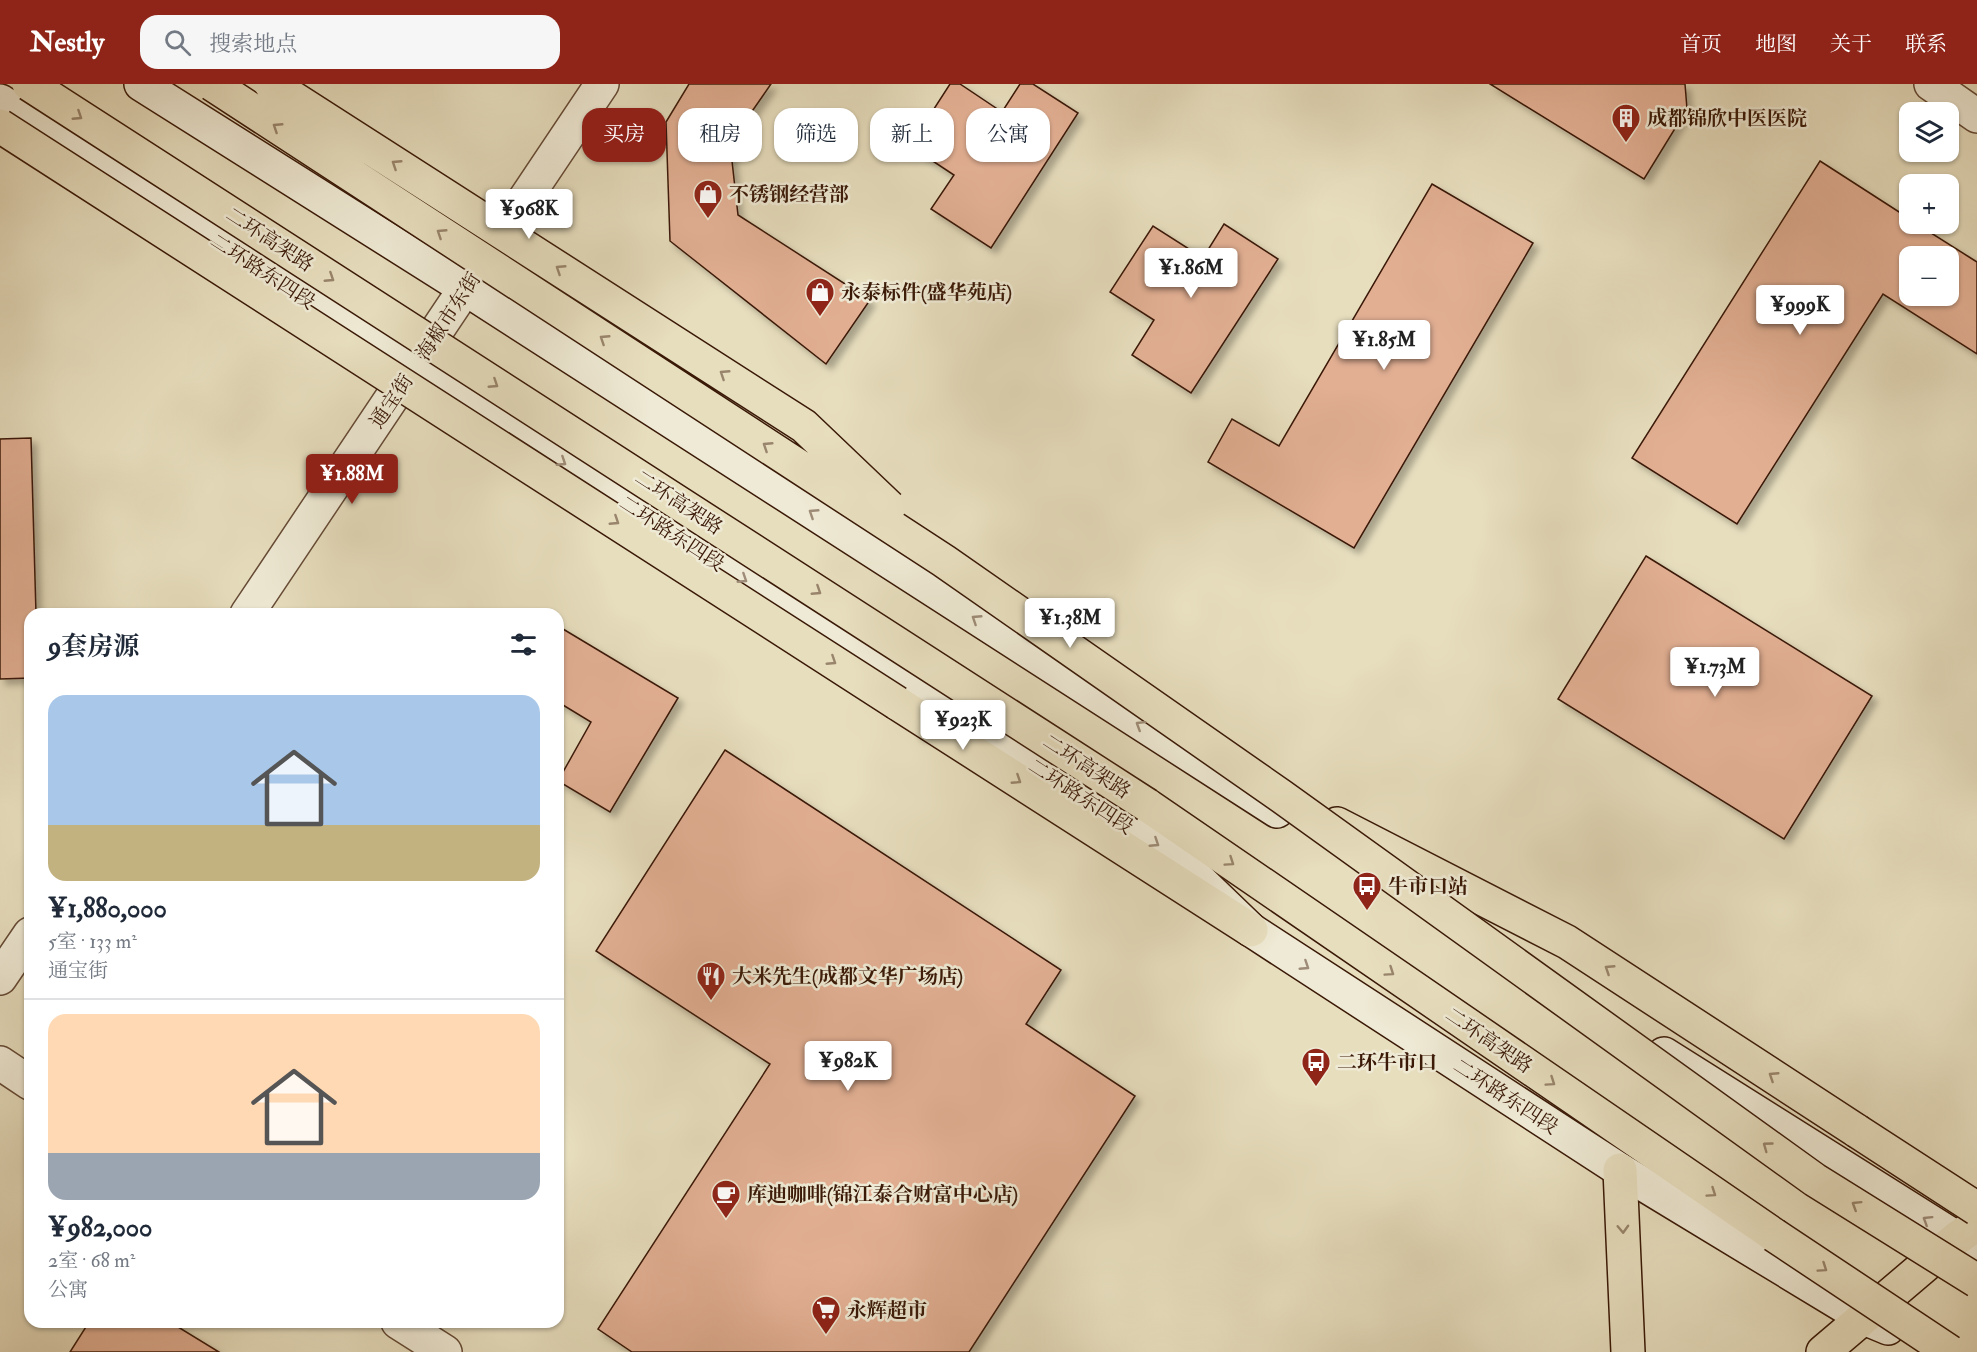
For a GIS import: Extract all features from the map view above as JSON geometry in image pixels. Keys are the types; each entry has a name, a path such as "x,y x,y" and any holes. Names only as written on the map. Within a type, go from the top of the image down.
{"main road":[{"name":"二环高架路","path":"29,84 1147,805 1774,1235 1949,1352"},
{"path":"141,84 466,289 1106,703 1970,1238 1823,1352"},
{"path":"212,84 944,561 1281,796 1815,1180 1977,1281"},
{"path":"271,84 804,426 944,561"},
{"name":"海椒市东街","path":"414,368 602,84"},
{"path":"1931,84 1977,116"},
{"name":"二环路东四段","path":"0,101 1171,853 1251,930 1620,1170 1864,1318 1949,1352"},
{"path":"0,126 1251,930"},
{"name":"通宝街","path":"251,608 414,368"},
{"path":"1281,796 1567,942 1977,1209"},
{"path":"0,978 24,943"},
{"path":"0,1063 24,1079"},
{"path":"1620,1170 1628,1352"},
{"path":"407,1328 445,1352"}],"building":[{"path":"689,84 771,84 754,108 678,108 678,162 732,162 738,215 870,300 826,364 670,241 666,122"},
{"path":"950,84 960,84 996,108 966,108 966,162 1046,162 991,248 931,209 954,175 934,162 954,162 954,108 935,108"},
{"path":"1020,84 1033,84 1078,113 1050,156 1050,108 1005,108"},
{"name":"成都锦欣中医医院","path":"1490,84 1685,84 1687,109 1644,179"},
{"path":"1820,161 1899,212 1899,234 1933,234 1952,246 1899,246 1899,304 1883,294 1737,524 1632,458"},
{"path":"1432,184 1533,243 1354,548 1208,462 1232,419 1279,446"},
{"path":"1224,224 1278,259 1191,393 1132,355 1154,320 1110,292 1153,226 1203,258"},
{"path":"1959,251 1977,262 1977,354 1902,306 1959,306"},
{"path":"31,438 36,608 24,608 24,678 0,679 0,439"},
{"path":"1646,556 1872,696 1784,839 1558,699"},
{"path":"564,630 678,698 610,812 564,785 564,770 591,722 564,706"},
{"path":"725,750 1061,970 1026,1024 1135,1096 969,1352 632,1352 598,1329 770,1064 596,951"},
{"path":"85,1328 180,1328 219,1352 70,1352"}],"place":[{"name":"成都锦欣中医医院","path":"1626,144"},
{"name":"不锈钢经营部","path":"708,220"},
{"name":"永泰标件(盛华苑店)","path":"820,318"},
{"name":"牛市口站","path":"1367,912"},
{"name":"大米先生(成都文华广场店)","path":"711,1002"},
{"name":"二环牛市口","path":"1316,1088"},
{"name":"库迪咖啡(锦江泰合财富中心店)","path":"726,1220"},
{"name":"永辉超市","path":"826,1336"}]}
